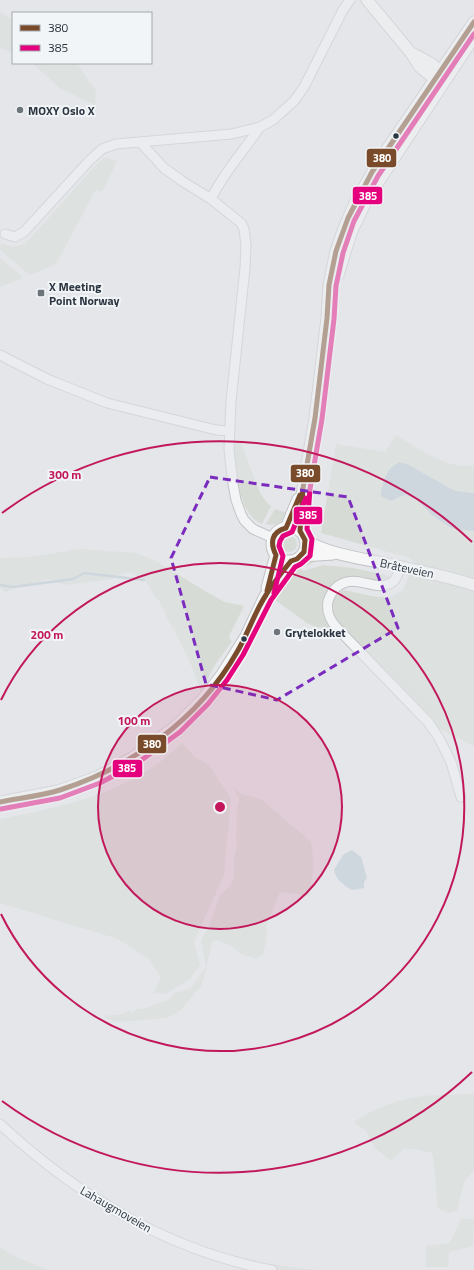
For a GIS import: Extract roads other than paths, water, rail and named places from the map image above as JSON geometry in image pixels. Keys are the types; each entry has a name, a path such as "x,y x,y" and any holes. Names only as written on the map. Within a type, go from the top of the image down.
{"main road":[{"path":"367,0 411,53 420,67 440,77"},
{"path":"440,77 474,22"},
{"path":"302,536 293,528 280,530 273,538 272,547 276,555 284,561 291,561 301,556 305,548 302,536 303,488 315,418 327,318 329,285 336,251 348,218 379,161 440,77 474,36"},
{"path":"286,528 303,488"},
{"name":"Bråteveien","path":"302,536 317,546 339,554 441,575 474,585"},
{"name":"Bråteveien","path":"301,556 339,554"},
{"path":"0,802 58,790 85,782 121,765 165,735 194,709 221,676 245,638 265,596 276,555"},
{"path":"265,596 291,561"}],"street":[{"path":"5,234 15,237 24,232 89,161 102,149 116,144 232,134 260,127 273,120 294,101 304,87 343,10 350,0"},
{"path":"211,199 238,155 260,127"},
{"path":"140,142 164,168 182,182 211,199 241,223 244,229 246,245 231,401 229,450 233,484 241,514 244,520 253,529 273,538"},
{"path":"0,355 47,380 107,403 216,430 229,431"},
{"path":"400,566 396,578 388,585 356,581 350,581 340,585 332,592 327,607 328,613 332,623 428,722 439,738 451,762 461,797"},
{"name":"Lahaugmoveien","path":"0,1124 63,1177 131,1220 206,1252 240,1263 272,1270"}],"water":[{"path":"399,462 409,465 455,491 474,493 474,531 456,529 448,526 432,515 412,497 405,495 391,501 381,496 385,477 391,468"},
{"path":"352,850 361,857 367,878 364,882 364,888 352,890 338,879 334,870 343,855"}],"waterway":[{"path":"0,585 13,587 73,579 84,573 144,580"}],"place":[{"name":"MOXY Oslo X","path":"20,110"},
{"name":"X Meeting Point Norway","path":"41,293"},
{"name":"Grytelokket","path":"277,632"}]}
